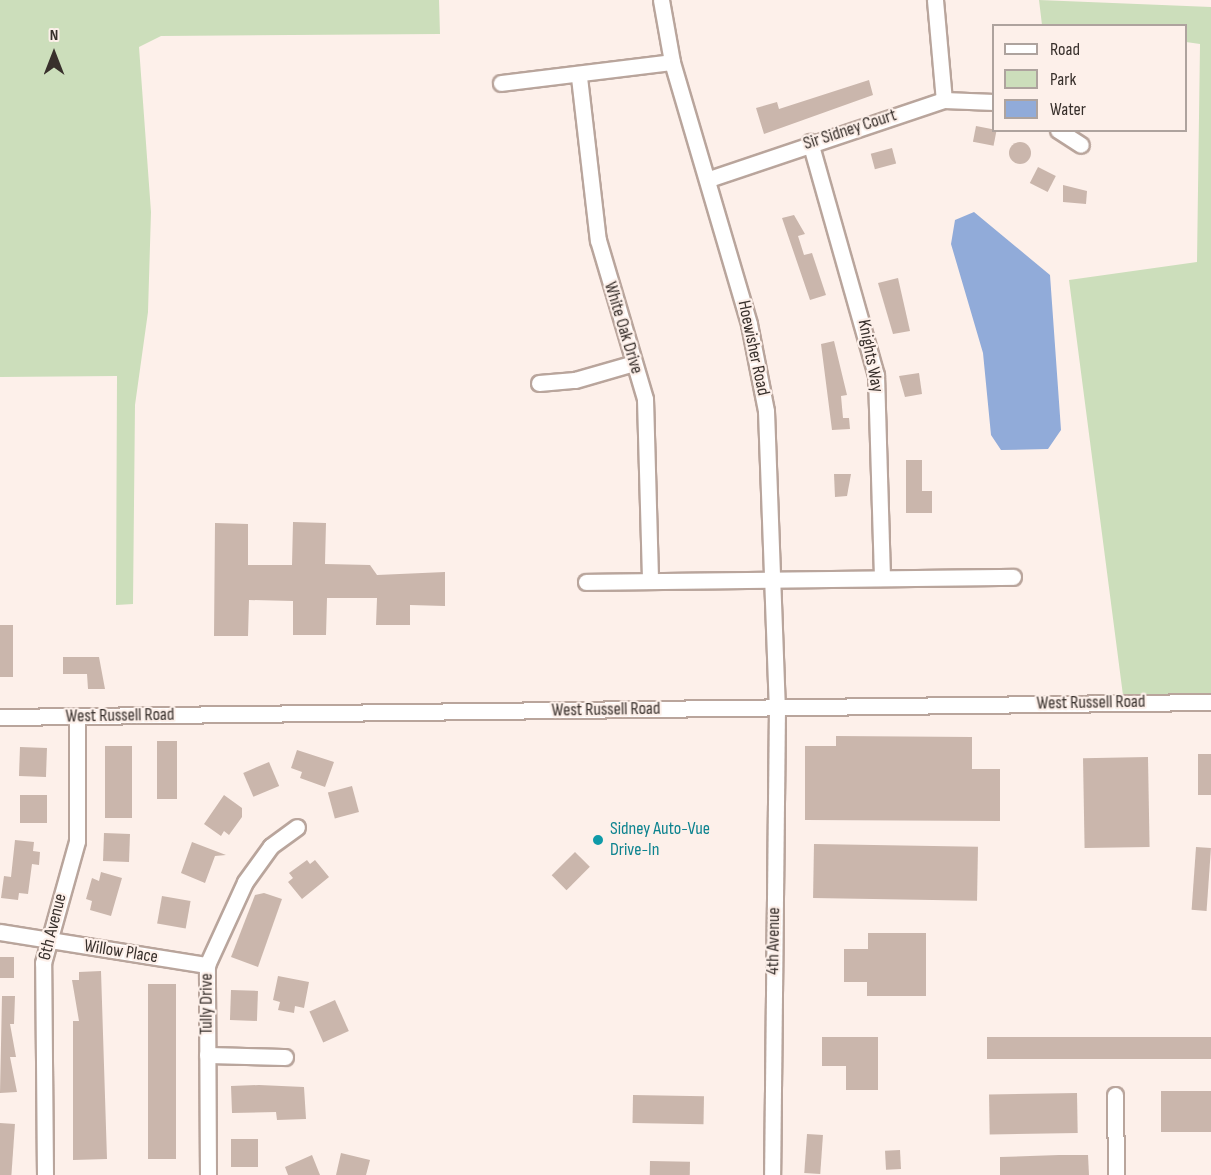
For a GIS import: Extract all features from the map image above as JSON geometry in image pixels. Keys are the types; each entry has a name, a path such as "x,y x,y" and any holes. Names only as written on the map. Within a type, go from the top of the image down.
{"street":[{"name":"Hoewisher Road","path":"661,0 672,62 709,179 766,411 777,707"},
{"path":"935,0 944,100"},
{"path":"501,83 579,77 672,62"},
{"name":"White Oak Drive","path":"579,77 589,193 634,363 649,436 650,580"},
{"name":"Sir Sidney Court","path":"709,179 810,142 944,100 992,102"},
{"path":"1061,132 1081,145"},
{"name":"Knights Way","path":"810,142 876,375 882,578"},
{"path":"539,383 575,380 634,363"},
{"path":"586,582 1013,577"},
{"name":"West Russell Road","path":"0,717 1211,702"},
{"name":"4th Avenue","path":"772,1175 777,707"},
{"name":"6th Avenue","path":"45,1175 47,940 77,841 77,717"},
{"name":"Tully Drive","path":"208,1175 207,965 245,882 271,846 297,827"},
{"name":"Willow Place","path":"0,932 207,965"},
{"path":"207,1055 285,1057"},
{"path":"1115,1095 1116,1175"}],"green space":[{"path":"0,0 439,0 440,34 161,36 139,47 151,212 148,312 135,405 133,604 116,605 117,376 0,377"},
{"path":"1039,0 1211,7 1211,702 1124,703 1069,280 1197,262 1200,44 1187,42 1187,24 1042,24"}],"water":[{"path":"974,212 1050,275 1061,430 1048,449 1001,450 991,435 983,353 951,244 955,220"}],"building":[{"path":"869,80 873,95 764,134 756,108 777,102 779,109"},
{"path":"976,126 996,132 994,146 973,142"},
{"path":"1016,142 1024,142 1031,149 1031,157 1024,164 1016,164 1009,157 1009,149"},
{"path":"892,148 896,163 875,169 871,154"},
{"path":"1038,167 1056,176 1048,192 1030,183"},
{"path":"1063,185 1087,191 1086,204 1063,202"},
{"path":"794,215 805,234 798,236 804,255 812,253 826,295 810,300 782,218"},
{"path":"898,278 910,331 893,334 878,283"},
{"path":"834,341 847,395 841,396 843,418 849,418 850,429 832,430 821,344"},
{"path":"919,373 922,394 905,397 899,376"},
{"path":"906,460 922,460 922,491 932,491 932,513 906,513"},
{"path":"834,474 851,474 847,496 835,497"},
{"path":"293,522 326,523 325,564 370,565 377,575 445,572 445,606 410,605 410,625 376,625 377,598 327,598 326,635 293,635 293,601 249,600 248,636 214,636 215,523 248,524 248,565 292,565"},
{"path":"0,625 13,625 13,677 0,677"},
{"path":"63,657 99,657 105,689 88,689 87,674 63,674"},
{"path":"836,736 972,737 972,769 1000,769 1000,821 805,820 805,746 836,746"},
{"path":"157,741 177,741 177,799 157,799"},
{"path":"105,746 132,746 132,818 105,818"},
{"path":"20,747 47,748 46,777 19,776"},
{"path":"297,750 334,762 325,787 300,778 302,772 291,768"},
{"path":"1198,754 1211,754 1211,795 1198,795"},
{"path":"1148,757 1150,847 1085,848 1083,758"},
{"path":"269,762 279,786 253,797 243,773"},
{"path":"352,786 359,812 335,819 328,792"},
{"path":"20,795 47,795 47,823 20,823"},
{"path":"224,795 242,808 242,817 229,835 224,831 221,836 204,824"},
{"path":"104,833 130,834 129,862 103,861"},
{"path":"15,840 34,842 33,851 40,852 39,865 32,864 28,894 19,893 18,900 1,898 4,876 11,877"},
{"path":"192,842 226,855 215,856 205,883 181,873"},
{"path":"814,844 978,847 977,901 813,898"},
{"path":"1196,847 1211,848 1207,911 1192,910"},
{"path":"575,852 590,867 567,890 552,875"},
{"path":"307,860 310,864 315,860 329,877 302,899 288,882 293,878 289,873"},
{"path":"101,872 122,878 111,916 90,910 92,901 86,899 92,878 99,881"},
{"path":"264,893 282,899 258,967 231,957 255,895"},
{"path":"162,896 191,901 186,929 157,924"},
{"path":"868,933 926,933 926,996 867,996 867,982 844,982 844,949 868,949"},
{"path":"0,957 14,957 14,978 0,978"},
{"path":"101,971 107,1159 73,1160 73,1021 79,1021 72,980 79,980 79,972"},
{"path":"278,976 309,982 304,1008 295,1006 294,1013 278,1010 280,1002 273,1000"},
{"path":"148,984 176,984 176,1159 148,1159"},
{"path":"231,990 258,991 257,1021 230,1020"},
{"path":"2,996 15,996 14,1024 10,1024 16,1057 10,1057 17,1092 0,1093"},
{"path":"335,1000 349,1031 323,1042 309,1011"},
{"path":"822,1037 878,1037 878,1090 846,1090 846,1066 822,1066"},
{"path":"987,1037 1211,1037 1211,1059 987,1059"},
{"path":"231,1086 304,1087 306,1119 277,1120 276,1112 232,1113"},
{"path":"1161,1091 1211,1091 1211,1132 1161,1132"},
{"path":"1077,1093 1078,1133 990,1135 989,1095"},
{"path":"633,1095 704,1096 704,1124 633,1123"},
{"path":"0,1123 15,1124 11,1175 0,1175"},
{"path":"807,1134 823,1135 820,1174 804,1173"},
{"path":"231,1139 258,1139 258,1167 231,1167"},
{"path":"900,1150 901,1169 886,1170 885,1151"},
{"path":"341,1153 370,1160 366,1175 336,1175"},
{"path":"312,1155 320,1175 288,1175 285,1167"},
{"path":"1088,1155 1089,1175 1000,1175 1000,1157"},
{"path":"650,1161 690,1162 690,1175 650,1175"}],"place":[{"name":"Sidney Auto-Vue Drive-In","path":"598,840"}]}
